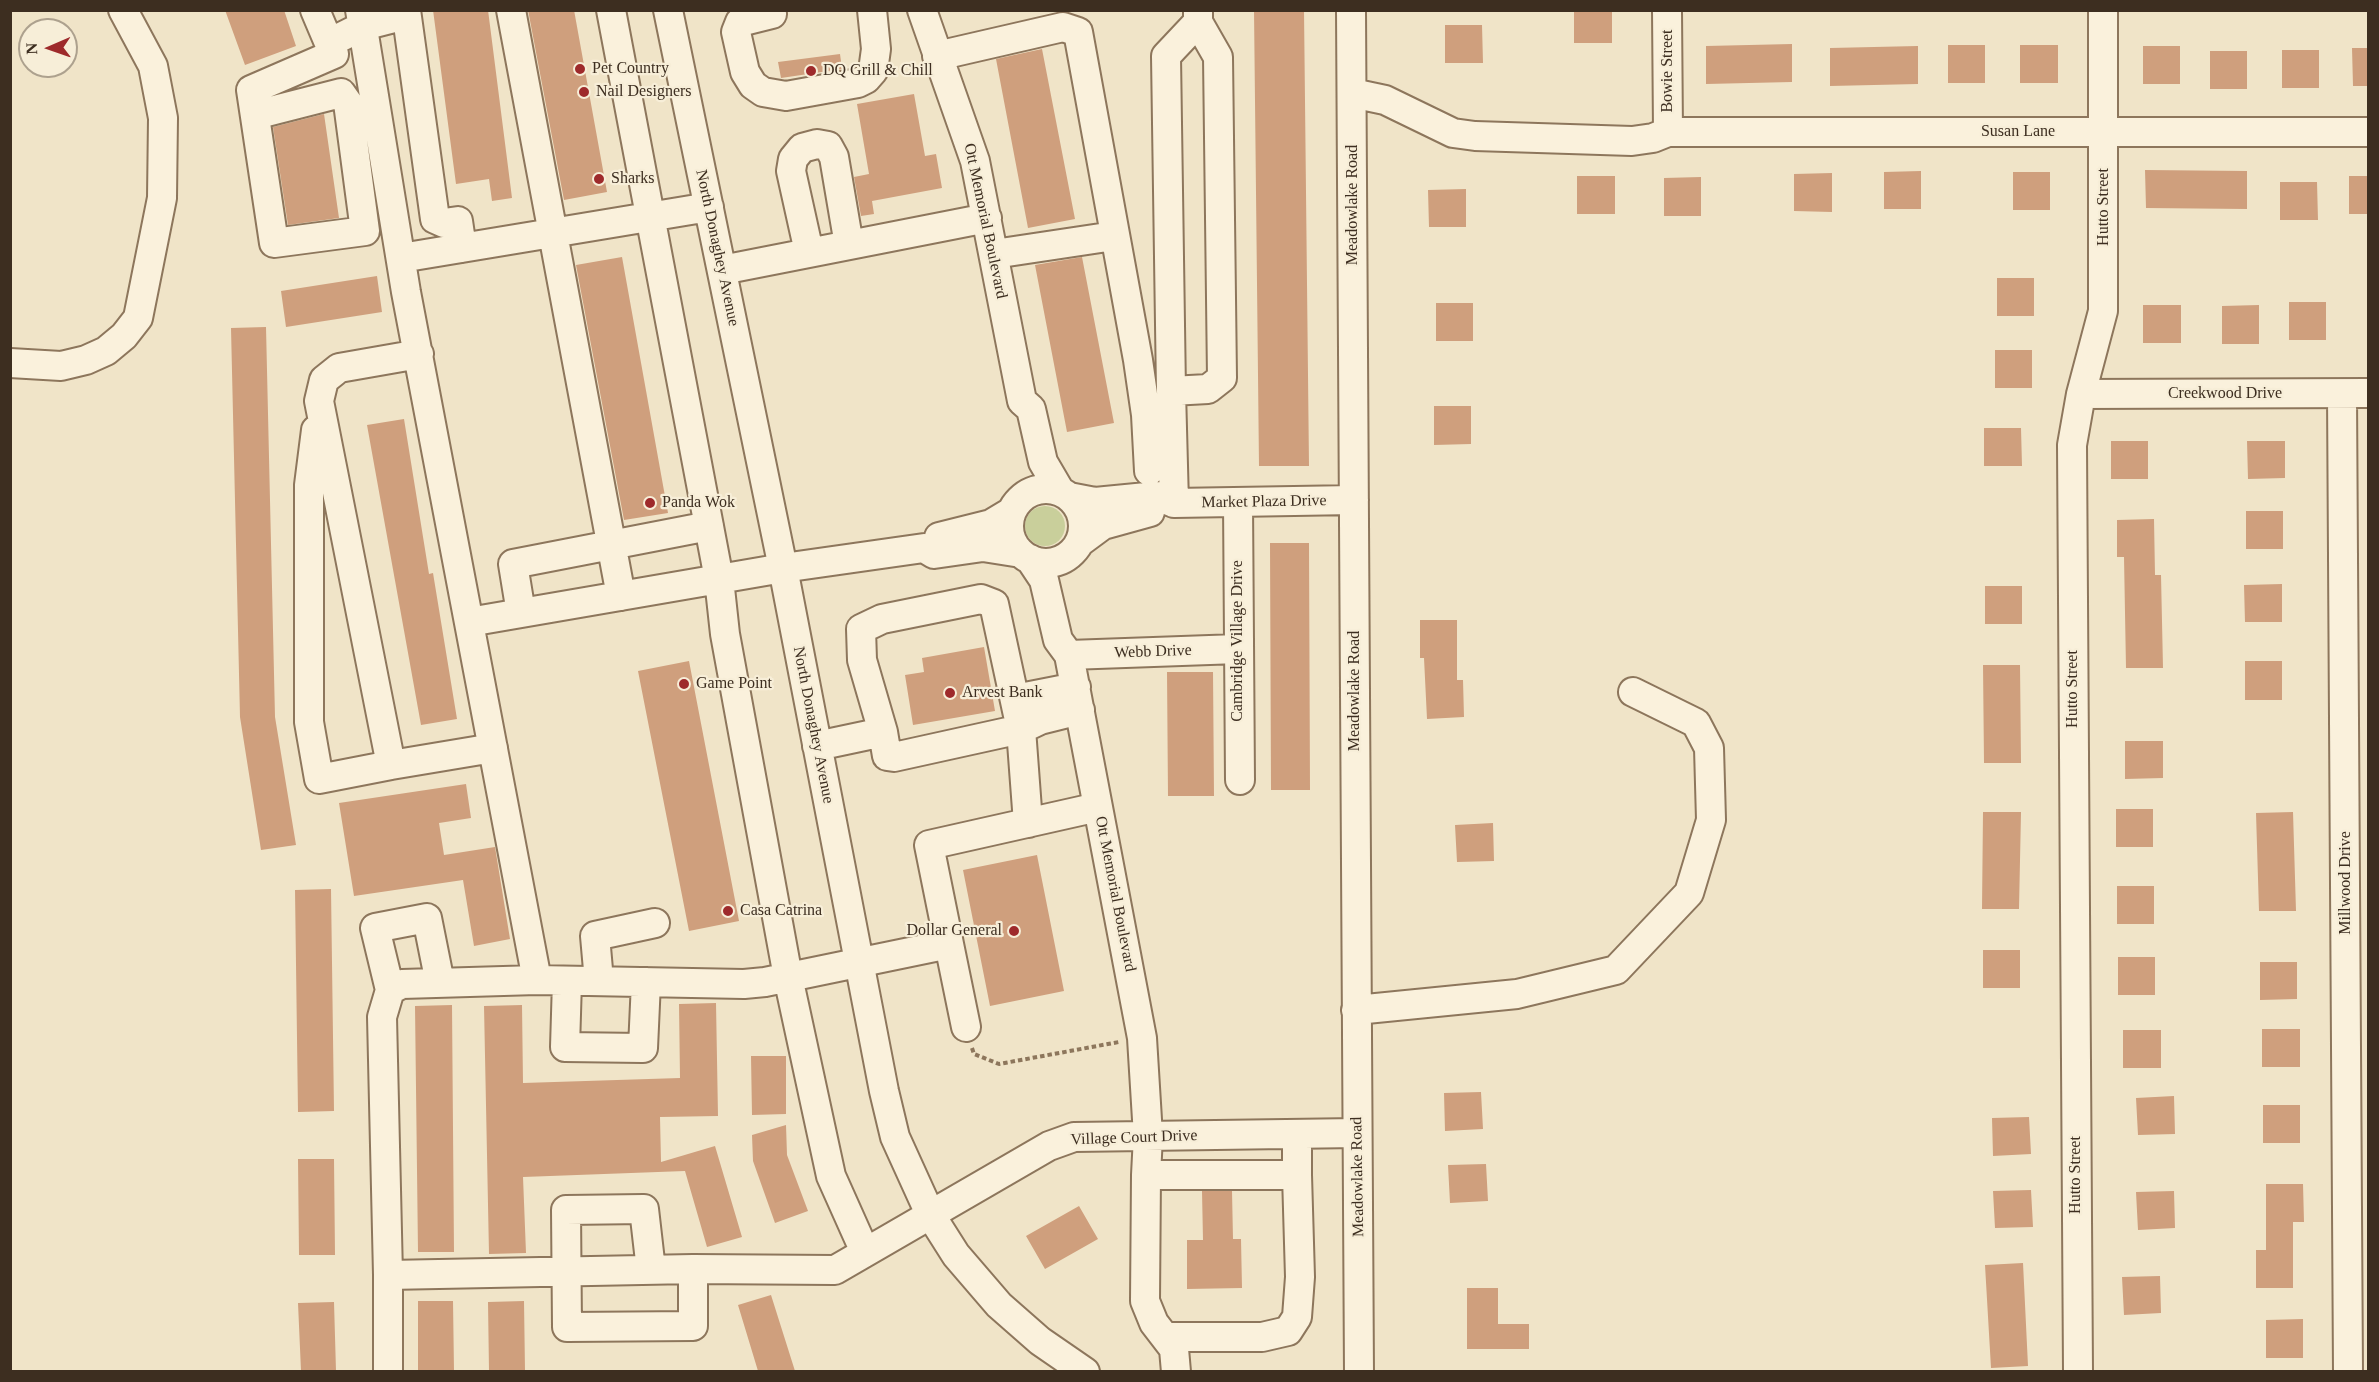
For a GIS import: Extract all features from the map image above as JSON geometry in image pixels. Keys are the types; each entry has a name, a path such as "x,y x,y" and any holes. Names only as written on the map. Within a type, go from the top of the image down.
{"street":[{"path":"10,363 61,366 86,360 106,351 124,336 138,318 162,198 163,118 153,66 123,10"},
{"path":"315,10 333,54 251,90 274,243 365,231 362,208 361,18"},
{"path":"511,10 621,596"},
{"path":"611,10 652,216 719,579 725,634 788,977 831,1176 865,1252"},
{"name":"North Donaghey Avenue","path":"668,10 783,568 884,1091 895,1137 930,1214 956,1255 999,1305 1040,1341 1085,1371"},
{"path":"778,12 740,22 736,32 745,72 753,85 763,92 786,96 858,83 866,79 873,70 876,49 873,10"},
{"name":"Ott Memorial Boulevard","path":"922,10 975,161 1022,401 1031,409 1043,462 1065,494"},
{"name":"Meadowlake Road","path":"1351,10 1359,1371"},
{"name":"Bowie Street","path":"1667,10 1668,132"},
{"name":"Hutto Street","path":"2078,1371 2072,445 2081,394 2103,311 2103,10"},
{"path":"329,43 361,18 406,13 435,219 444,223 458,221 462,248"},
{"path":"1171,391 1208,389 1222,378 1218,57 1198,16 1166,56 1171,391 1174,502"},
{"path":"937,56 1062,27 1078,32 1105,169 1114,236 1140,371 1146,415 1149,471"},
{"path":"255,115 341,93 362,99"},
{"name":"Susan Lane","path":"1352,93 1385,100 1453,134 1474,136 1632,141 1653,138 1668,132 2368,132"},
{"path":"362,99 392,202 400,258 537,980"},
{"path":"809,252 791,171 793,159 802,148 817,144 828,146 834,157 849,244"},
{"path":"362,208 392,202"},
{"path":"400,258 709,207"},
{"path":"722,270 987,218"},
{"path":"994,254 1114,236"},
{"path":"419,354 339,368 324,380 319,401 309,485 309,722 319,779 493,748"},
{"name":"Creekwood Drive","path":"2081,394 2355,393"},
{"name":"Millwood Drive","path":"2348,1371 2357,1030 2355,393"},
{"path":"319,401 391,765"},
{"name":"Ott Memorial Boulevard","path":"1015,506 1024,466 1015,413 1022,401"},
{"path":"469,622 783,568 924,548 934,554 983,547 1052,563 1065,558 1076,546 1082,518 1065,494 1038,489 991,524 931,538 924,548"},
{"name":"Market Plaza Drive","path":"1065,494 1101,502 1157,496 1174,502 1354,500"},
{"name":"Market Plaza Drive","path":"1076,546 1103,525 1159,510 1174,502"},
{"name":"Cambridge Village Drive","path":"1238,502 1240,780"},
{"path":"1015,506 1010,534 1025,556"},
{"path":"521,613 513,564 709,526"},
{"name":"Ott Memorial Boulevard","path":"1069,655 1076,639 1067,586 1076,546"},
{"name":"Ott Memorial Boulevard","path":"1025,556 1044,580 1058,640 1069,655 1142,1038 1148,1136 1145,1301 1154,1323 1167,1337 1177,1359 1176,1371"},
{"path":"1028,823 1021,729 994,604 981,599 882,619 861,629 862,660 883,732 887,756 894,757 1021,729 1078,698"},
{"name":"Webb Drive","path":"1069,655 1238,650"},
{"path":"1356,1010 1517,994 1616,970 1689,893 1711,820 1709,748 1696,723 1633,692"},
{"path":"1015,699 1078,698"},
{"path":"817,746 883,732"},
{"path":"966,1027 929,845 1098,807"},
{"path":"388,1371 382,1017 390,990 375,928 427,918 440,983"},
{"path":"599,981 595,936 655,923"},
{"path":"390,990 402,984 537,980 744,984 949,944"},
{"path":"567,981 565,1047 643,1048 646,982"},
{"name":"Village Court Drive","path":"388,1275 693,1269 835,1270 1049,1146 1074,1137 1357,1133"},
{"path":"1167,1337 1262,1337 1288,1331 1297,1317 1300,1277 1297,1134"},
{"path":"1146,1175 1297,1175"},
{"path":"651,1270 644,1209 566,1210 567,1327 693,1326 693,1269"}],"path":[{"path":"966,1027 974,1054 999,1064 1142,1038"}],"green space":[{"path":"1045,506 1053,507 1059,512 1064,518 1064,534 1059,540 1053,545 1045,546 1037,545 1031,540 1026,534 1025,526 1026,518 1031,512 1037,507"}],"building":[{"path":"225,10 284,10 296,46 245,65"},
{"path":"433,10 488,10 512,198 492,201 489,179 456,184"},
{"path":"528,10 574,10 607,192 564,200"},
{"path":"1254,10 1304,10 1309,466 1259,466"},
{"path":"1574,10 1612,10 1612,43 1574,43"},
{"path":"1445,25 1482,25 1483,63 1445,63"},
{"path":"1792,44 1792,82 1706,84 1706,46"},
{"path":"1948,45 1985,45 1985,83 1948,83"},
{"path":"2020,45 2058,45 2058,83 2020,83"},
{"path":"1918,46 1918,84 1830,86 1830,48"},
{"path":"2143,46 2180,46 2180,84 2143,84"},
{"path":"2352,48 2368,48 2368,86 2353,86"},
{"path":"1042,49 1075,219 1028,228 996,59"},
{"path":"2282,50 2319,50 2319,88 2282,88"},
{"path":"2210,51 2247,51 2247,89 2210,89"},
{"path":"840,54 842,69 781,78 778,62"},
{"path":"914,94 925,156 936,154 942,188 872,201 874,214 861,216 854,177 869,174 857,104"},
{"path":"324,114 339,218 288,225 273,127"},
{"path":"2145,170 2247,171 2247,209 2146,208"},
{"path":"1921,171 1921,209 1884,209 1884,172"},
{"path":"2013,172 2050,172 2050,210 2013,210"},
{"path":"1832,173 1832,212 1794,211 1794,174"},
{"path":"1577,176 1615,176 1615,214 1577,214"},
{"path":"2349,176 2368,176 2368,214 2349,214"},
{"path":"1701,177 1701,216 1664,216 1664,178"},
{"path":"2280,182 2317,182 2318,220 2280,220"},
{"path":"1466,189 1466,227 1429,227 1428,190"},
{"path":"622,257 668,513 624,520 576,265"},
{"path":"1082,257 1114,423 1067,432 1035,265"},
{"path":"377,276 382,312 286,327 281,291"},
{"path":"1997,278 2034,278 2034,316 1997,316"},
{"path":"2289,302 2326,302 2326,340 2289,340"},
{"path":"1436,303 1473,303 1473,341 1436,341"},
{"path":"2143,305 2181,305 2181,343 2143,343"},
{"path":"2259,305 2259,344 2222,344 2222,306"},
{"path":"266,327 275,717 296,845 261,850 240,717 231,328"},
{"path":"1995,350 2032,350 2032,388 1995,388"},
{"path":"1434,406 1471,406 1471,444 1434,445"},
{"path":"404,419 429,574 433,573 457,719 421,725 367,425"},
{"path":"1984,428 2021,428 2022,466 1984,466"},
{"path":"2111,441 2148,441 2148,479 2111,479"},
{"path":"2247,441 2285,441 2285,478 2248,479"},
{"path":"2246,511 2283,511 2283,549 2246,549"},
{"path":"2154,519 2155,575 2161,575 2163,668 2126,668 2124,557 2117,557 2117,520"},
{"path":"1270,543 1309,543 1310,790 1271,790"},
{"path":"2282,584 2282,622 2245,622 2244,585"},
{"path":"1985,586 2022,586 2022,624 1985,624"},
{"path":"1420,620 1457,620 1457,680 1463,680 1464,717 1427,719 1424,658 1420,658"},
{"name":"Arvest Bank","path":"984,647 995,711 913,725 905,675 924,672 922,658"},
{"path":"689,661 739,921 689,931 638,671"},
{"path":"2245,661 2282,661 2282,700 2245,700"},
{"path":"1983,665 2020,665 2021,763 1984,763"},
{"path":"1167,672 1213,672 1214,796 1168,796"},
{"path":"2125,741 2163,741 2163,778 2125,779"},
{"path":"466,784 471,818 439,823 444,855 495,847 510,939 474,946 463,880 354,896 339,803"},
{"path":"2116,809 2153,809 2153,847 2116,847"},
{"path":"1983,812 2021,812 2019,909 1982,909"},
{"path":"2293,812 2296,911 2259,911 2256,813"},
{"path":"1493,823 1494,861 1457,862 1455,825"},
{"name":"Dollar General","path":"1037,855 1064,991 990,1006 963,870"},
{"path":"2117,886 2154,886 2154,924 2117,924"},
{"path":"331,889 334,1111 298,1112 295,890"},
{"path":"1983,950 2020,950 2020,988 1983,988"},
{"path":"2118,957 2155,957 2155,995 2118,995"},
{"path":"2260,962 2297,962 2297,999 2260,1000"},
{"path":"716,1003 718,1116 660,1117 661,1162 715,1146 742,1237 707,1247 685,1171 523,1177 526,1253 489,1254 484,1006 522,1005 523,1083 680,1078 679,1004"},
{"path":"452,1005 454,1252 418,1252 415,1006"},
{"path":"2262,1029 2300,1029 2300,1067 2262,1067"},
{"path":"2123,1030 2161,1030 2161,1068 2123,1068"},
{"path":"751,1056 786,1056 786,1114 752,1115"},
{"path":"1481,1092 1483,1129 1445,1131 1444,1093"},
{"path":"2174,1096 2175,1134 2138,1135 2136,1098"},
{"path":"2263,1105 2300,1105 2300,1143 2263,1143"},
{"path":"2029,1117 2031,1154 1993,1156 1992,1118"},
{"path":"786,1125 787,1155 808,1211 775,1223 753,1161 752,1135"},
{"path":"298,1159 334,1159 335,1255 299,1255"},
{"path":"1486,1164 1488,1201 1450,1203 1448,1165"},
{"path":"2266,1184 2303,1184 2304,1222 2293,1222 2293,1288 2256,1288 2256,1250 2266,1250"},
{"path":"2031,1190 2033,1227 1995,1228 1993,1191"},
{"path":"1202,1191 1232,1191 1233,1239 1241,1239 1242,1288 1187,1289 1187,1240 1203,1240"},
{"path":"2174,1191 2175,1228 2138,1230 2136,1192"},
{"path":"1079,1206 1098,1239 1045,1269 1026,1236"},
{"path":"2023,1263 2028,1366 1991,1368 1985,1265"},
{"path":"2160,1276 2161,1313 2124,1315 2122,1277"},
{"path":"1467,1288 1498,1288 1498,1324 1529,1324 1529,1349 1467,1349"},
{"path":"771,1295 795,1371 758,1371 738,1305"},
{"path":"418,1301 453,1301 454,1371 418,1371"},
{"path":"524,1301 525,1371 489,1371 488,1302"},
{"path":"334,1302 336,1371 301,1371 298,1303"},
{"path":"2303,1319 2303,1358 2266,1358 2266,1320"}],"place":[{"name":"Pet Country","path":"580,69"},
{"name":"DQ Grill & Chill","path":"811,71"},
{"name":"Nail Designers","path":"584,92"},
{"name":"Sharks","path":"599,179"},
{"name":"Panda Wok","path":"650,503"},
{"name":"Game Point","path":"684,684"},
{"name":"Arvest Bank","path":"950,693"},
{"name":"Casa Catrina","path":"728,911"},
{"name":"Dollar General","path":"1014,931"}]}
